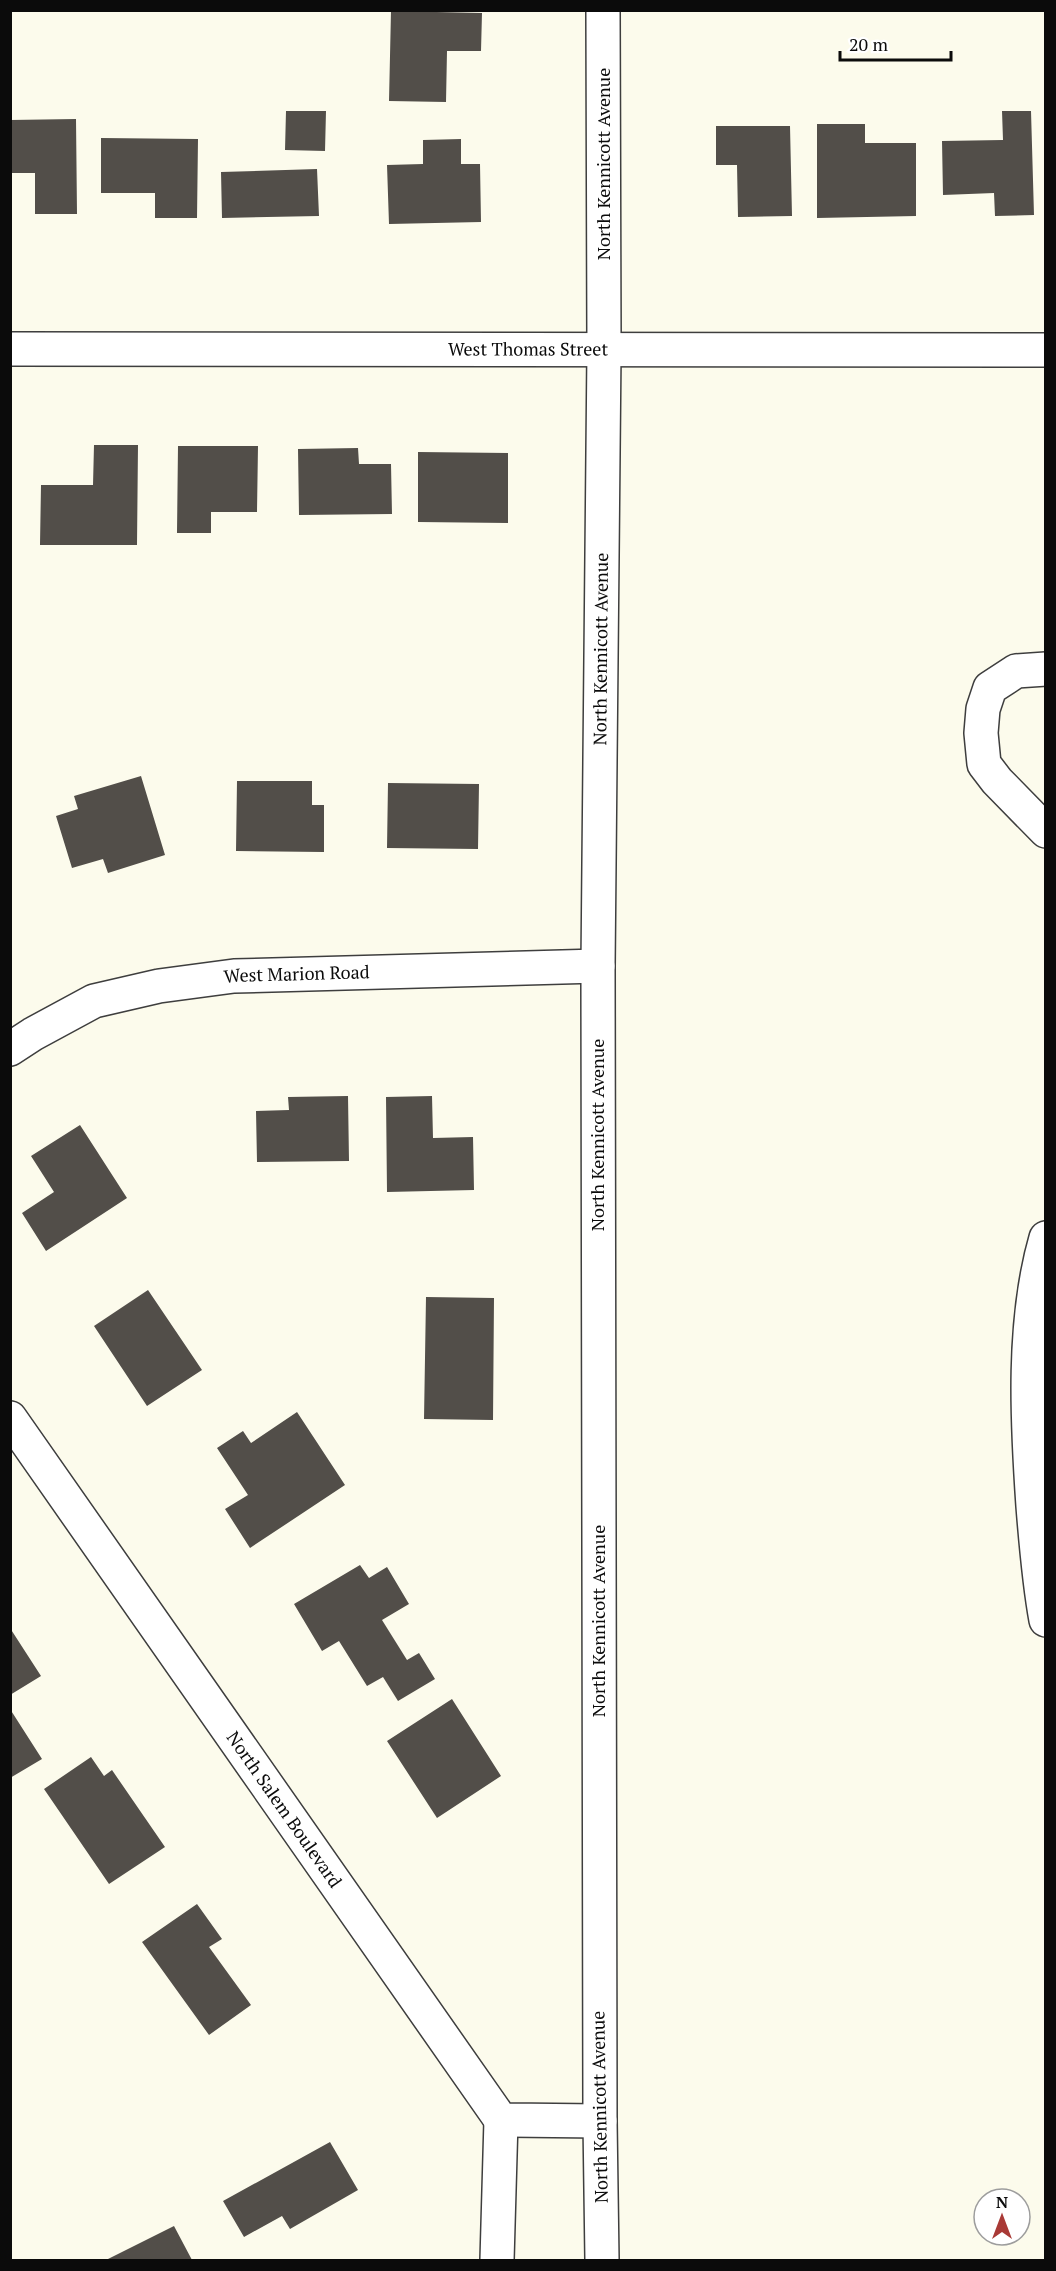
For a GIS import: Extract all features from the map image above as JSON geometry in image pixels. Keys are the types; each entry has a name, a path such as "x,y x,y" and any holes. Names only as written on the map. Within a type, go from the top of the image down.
{"street":[{"name":"North Kennicott Avenue","path":"602,2260 598,966 604,350 603,10"},
{"name":"West Thomas Street","path":"10,349 1046,350"},
{"path":"1046,669 1016,671 990,688 983,709 981,733 984,764 997,781 1046,831"},
{"name":"West Marion Road","path":"10,1048 94,1001 170,984 234,976 598,966"},
{"path":"1046,1238 1038,1263 1030,1342 1029,1440 1036,1550 1046,1620"},
{"name":"North Salem Boulevard","path":"10,1418 501,2120"},
{"path":"497,2260 501,2120 600,2121"}],"building":[{"path":"391,11 482,13 481,51 447,51 446,102 389,101"},
{"path":"286,111 326,111 325,151 285,150"},
{"path":"1002,111 1031,111 1034,215 995,216 994,193 943,195 942,141 1003,140"},
{"path":"76,119 77,214 35,214 35,173 10,173 10,120"},
{"path":"817,124 865,124 865,143 916,143 916,216 817,218"},
{"path":"716,126 790,126 792,216 738,217 737,165 716,165"},
{"path":"101,138 198,139 197,218 155,218 155,193 101,193"},
{"path":"461,139 461,164 480,164 481,222 389,224 387,165 423,164 423,140"},
{"path":"317,169 319,216 222,218 221,172"},
{"path":"94,445 138,445 137,545 40,545 41,485 93,485"},
{"path":"178,446 258,446 257,512 211,512 211,533 177,533"},
{"path":"358,448 359,464 391,464 392,514 299,515 298,449"},
{"path":"418,452 508,453 508,523 418,522"},
{"path":"141,776 165,855 108,873 103,859 72,868 56,816 78,809 74,796"},
{"path":"237,781 312,781 312,805 324,805 324,852 236,851"},
{"path":"388,783 479,784 478,849 387,848"},
{"path":"348,1096 349,1161 257,1162 256,1111 289,1110 288,1097"},
{"path":"432,1096 433,1138 473,1137 474,1190 387,1192 386,1097"},
{"path":"80,1125 127,1198 46,1251 22,1213 54,1192 31,1156"},
{"path":"148,1290 202,1370 147,1406 94,1326"},
{"path":"426,1297 494,1298 493,1420 424,1419"},
{"path":"297,1412 345,1485 250,1548 225,1509 248,1495 217,1448 243,1431 251,1443"},
{"path":"360,1565 369,1578 387,1567 409,1604 382,1620 407,1660 419,1653 435,1679 398,1701 383,1677 367,1686 339,1641 322,1651 294,1604"},
{"path":"10,1628 41,1676 10,1695"},
{"path":"452,1699 501,1776 437,1818 387,1741"},
{"path":"10,1709 42,1759 10,1778"},
{"path":"91,1757 104,1776 112,1770 165,1847 109,1884 44,1789"},
{"path":"197,1904 222,1939 209,1947 251,2005 209,2035 142,1942"},
{"path":"330,2142 358,2190 290,2229 282,2216 244,2237 223,2201"},
{"path":"174,2226 192,2260 106,2260"}]}
